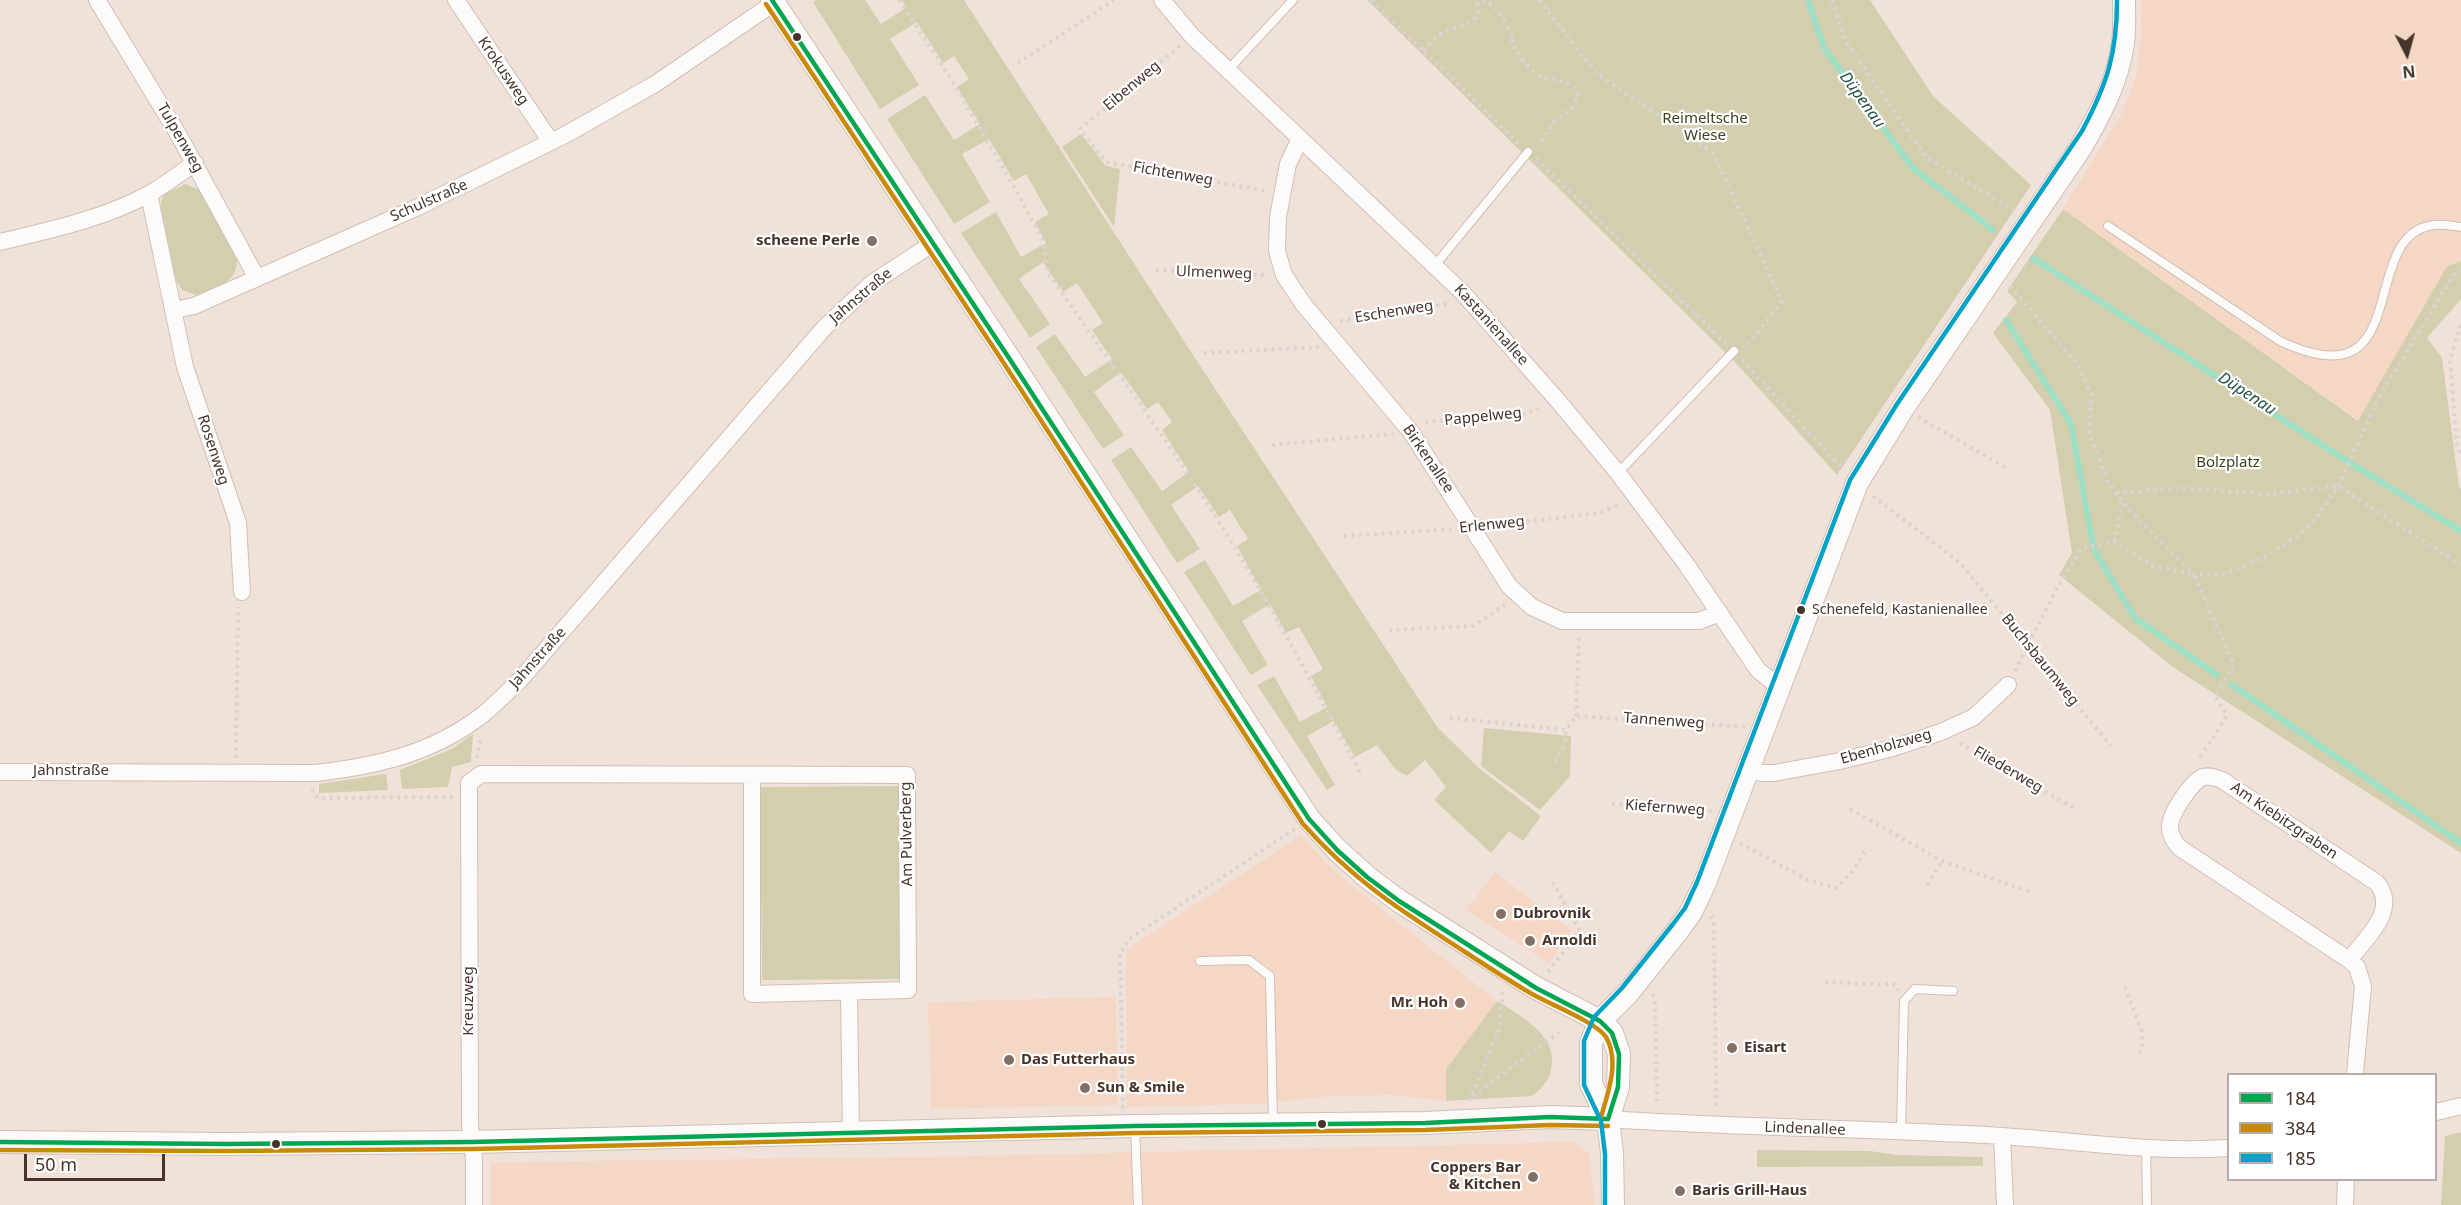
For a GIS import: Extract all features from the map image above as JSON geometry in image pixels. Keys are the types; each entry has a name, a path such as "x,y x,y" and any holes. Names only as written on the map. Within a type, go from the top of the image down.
{"street":[{"name":"Tulpenweg","path":"97,0 195,163 257,278"},
{"name":"Krokusweg","path":"456,0 551,142"},
{"name":"Kastanienallee","path":"1162,0 1192,36 1436,264 1464,293 1560,402 1618,473 1758,670 1779,687"},
{"path":"1613,1205 1612,1153 1608,1119 1591,1084 1591,1043 1600,1021 1628,993 1691,912 1704,885 1857,483 1903,408 2081,147 2106,104 2124,42 2124,0"},
{"path":"773,2 1010,358 1310,819 1337,850 1367,878 1399,901 1536,988 1600,1021 1612,1033 1619,1054"},
{"name":"Schulstraße","path":"173,310 194,306 428,202 551,142 655,84 773,2"},
{"name":"Birkenallee","path":"1300,139 1288,164 1276,238 1280,262 1292,288 1408,428 1501,574 1519,597 1546,615 1562,621 1699,621 1719,613"},
{"path":"0,242 83,220 149,194 195,163"},
{"path":"149,194 173,310"},
{"name":"Jahnstraße","path":"0,772 316,773 354,769 392,761 422,751 453,735 481,715 519,681 832,319 872,283 932,244"},
{"name":"Rosenweg","path":"173,310 185,367 238,523 242,591"},
{"name":"Ebenholzweg","path":"1749,770 1762,773 1774,772 1840,761 1941,732 1974,717 2008,685"},
{"path":"469,797 469,783 481,774"},
{"name":"Am Pulverberg","path":"481,774 907,775 908,990 752,994 752,776"},
{"name":"Am Kiebitzgraben","path":"2202,777 2212,776 2222,780 2377,882 2384,892 2383,915 2349,960"},
{"path":"2202,777 2193,784 2172,816 2170,827 2172,840 2180,848 2349,960 2357,968 2363,986 2355,1073"},
{"name":"Kreuzweg","path":"469,797 470,1114 474,1159 474,1205"},
{"path":"849,992 851,1133"},
{"path":"1608,1119 1618,1087 1619,1054 1628,993"},
{"path":"2437,1112 2461,1106"},
{"path":"0,1142 277,1144 472,1142 851,1133 1129,1119 1273,1124 1425,1123 1550,1117 1608,1119"},
{"name":"Lindenallee","path":"1608,1119 1741,1127 2002,1136 2146,1147 2227,1148"},
{"path":"2002,1136 2005,1205"},
{"path":"2345,1205 2346,1181"}],"lane":[{"path":"1228,70 1293,0"},
{"path":"1436,264 1529,153"},
{"path":"2108,226 2280,341 2302,352 2332,355 2357,351 2368,338 2399,249 2413,234 2432,225 2461,227"},
{"path":"1618,473 1734,351"},
{"path":"1200,961 1249,960 1270,976 1273,1124"},
{"path":"1901,1132 1904,1001 1915,989 1953,991"},
{"path":"1129,1119 1138,1205"},
{"path":"2146,1147 2147,1205"}],"path":[{"path":"899,0 948,74 1017,192 1044,242 1047,271 1155,423 1229,538 1362,776"},
{"path":"1018,63 1114,0"},
{"path":"1371,0 1734,351"},
{"path":"1423,50 1444,32 1467,26 1478,6 1476,0"},
{"path":"1483,0 1485,3 1494,5 1508,25 1512,34 1512,45 1536,73 1545,78 1569,82 1578,93 1574,106 1554,122 1545,133 1542,143 1529,153"},
{"name":"Buchsbaumweg","path":"1539,0 1596,73 1713,153 1782,301 1739,357 1857,483 1960,563 2111,746"},
{"path":"1832,0 1845,40 1926,157 2019,214"},
{"name":"Eibenweg","path":"1080,129 1183,43"},
{"name":"Fichtenweg","path":"1080,129 1106,162 1282,194"},
{"name":"Ulmenweg","path":"1156,270 1272,275"},
{"path":"2008,685 2081,548 2115,542 2154,566 2194,575 2227,573 2265,557 2298,536 2320,513 2338,486 2379,398 2454,273 2461,270"},
{"path":"2007,283 2078,365 2091,394 2090,436 2108,482 2122,502 2194,575 2234,665 2215,696 2227,717 2201,756 2202,777"},
{"name":"Eschenweg","path":"1321,324 1450,303 1464,293"},
{"path":"2461,325 2450,359 2457,445 2461,456"},
{"path":"1204,353 1326,347"},
{"name":"Pappelweg","path":"1272,445 1515,416 1560,402"},
{"path":"1915,415 2006,468"},
{"path":"2115,493 2180,488 2270,494 2338,486 2461,565"},
{"name":"Erlenweg","path":"1344,536 1473,527 1600,513 1637,497"},
{"path":"2115,542 2122,502"},
{"path":"236,763 238,605 242,591"},
{"path":"1389,630 1473,626 1508,603"},
{"path":"1555,762 1565,744 1566,730 1576,716 1579,633"},
{"name":"Tannenweg","path":"1576,716 1752,727"},
{"path":"1450,718 1566,730"},
{"path":"481,774 477,759 478,747 485,730"},
{"name":"Fliederweg","path":"1941,732 2074,808"},
{"path":"309,784 318,798 469,797"},
{"name":"Kiefernweg","path":"1612,804 1719,812"},
{"path":"1850,809 1942,861 2033,893"},
{"path":"1129,1119 1120,954 1129,939 1299,826"},
{"path":"1736,841 1808,880 1836,888 1853,871 1865,851"},
{"path":"1927,885 1942,861"},
{"path":"1548,972 1580,931 1551,879"},
{"path":"1709,913 1714,921 1716,1107"},
{"path":"1825,982 1896,985 1904,1001"},
{"path":"1468,1105 1499,1030 1504,985"},
{"path":"2125,987 2142,1032 2142,1050 2136,1056"},
{"path":"1653,994 1656,1101"},
{"path":"1471,1097 1559,1032"}],"shaded area":[{"path":"2141,0 2461,0 2461,261 2447,266 2359,421 2063,209 2122,113 2136,77 2141,34"},
{"path":"1301,835 1333,870 1497,1001 1446,1069 1446,1101 1392,1095 1331,1096 1257,1104 1127,1107 1126,950"},
{"path":"1495,872 1571,930 1549,963 1466,910"},
{"path":"1116,997 1118,1105 931,1109 928,1002"},
{"path":"1573,1142 1590,1154 1594,1205 490,1205 491,1162 931,1157"}],"green space":[{"path":"816,0 865,0 881,24 906,8 902,0 964,0 1438,728 1479,768 1541,816 1523,841 1509,831 1491,853 1434,800 1446,787 1425,760 1407,776 1396,770 1377,745 1355,757 1334,721 1307,736 1335,785 1327,790 1257,685 1274,676 1300,722 1327,707 1311,676 1323,669 1299,627 1286,633 1270,604 1242,621 1268,665 1251,675 1184,572 1205,560 1233,606 1261,590 1237,546 1248,539 1230,510 1219,517 1198,486 1171,505 1200,549 1177,563 1111,460 1131,447 1162,491 1189,472 1162,430 1172,422 1158,402 1147,409 1121,372 1094,392 1124,435 1103,449 1036,347 1055,334 1085,377 1112,359 1092,330 1103,323 1077,283 1063,292 1043,262 1019,279 1050,324 1030,338 961,233 996,212 1021,257 1046,243 1035,222 1049,214 1026,174 1014,181 989,139 962,154 990,202 954,224 887,119 925,95 954,140 980,124 957,87 969,79 954,56 943,63 917,22 890,39 919,85 880,109 813,2"},
{"name":"Reimeltsche Wiese","path":"1367,0 1870,0 1933,96 2031,185 1837,475 1735,362"},
{"path":"1081,134 1106,166 1120,169 1114,227 1062,147"},
{"path":"186,184 205,193 236,252 237,262 236,270 227,281 196,295 182,290 174,277 161,214 164,194"},
{"name":"Bolzplatz","path":"2063,209 2358,421 2447,266 2461,261 2461,299 2427,338 2442,358 2461,489 2461,853 2173,667 2059,575 2072,553 2050,410 1993,333 2017,302 2007,291"},
{"path":"1484,728 1571,736 1570,776 1540,810 1481,766"},
{"path":"473,734 471,762 452,767 448,787 402,789 400,770 452,749"},
{"path":"386,774 388,790 319,793 319,784"},
{"path":"899,786 900,979 762,980 760,787"},
{"path":"1497,1001 1517,1013 1544,1037 1550,1047 1552,1059 1548,1079 1541,1089 1531,1096 1446,1101 1446,1069"},
{"path":"2461,1132 2461,1205 2441,1205 2445,1136"},
{"path":"1757,1150 1870,1151 1897,1155 1983,1157 1983,1166 1757,1167"}],"waterway":[{"name":"Düpenau","path":"1808,0 1824,48 1913,168 1993,230"},
{"name":"Düpenau","path":"2033,258 2347,461 2461,531"},
{"path":"2006,320 2071,424 2094,550 2135,618 2217,675"},
{"path":"2232,685 2461,843"}],"transit line":[{"name":"184","path":"772,0 1009,358 1309,819 1337,850 1399,901 1536,988 1600,1021 1612,1033 1619,1054 1618,1087 1608,1119"},
{"name":"185","path":"1605,1205 1605,1154 1601,1121 1584,1085 1584,1041 1594,1017 1622,988 1685,908 1697,882 1850,480 1897,404 2082,131 2109,68 2115,37 2117,0"},
{"name":"384","path":"766,4 1003,362 1303,824 1340,862 1398,907 1514,983 1583,1019 1601,1031 1610,1046 1612,1056 1611,1077 1601,1117"},
{"name":"184","path":"0,1142 225,1144 472,1142 1135,1126 1425,1123 1550,1117 1608,1119"},
{"name":"384","path":"0,1150 472,1149 1135,1133 1425,1130 1550,1125 1608,1126"}],"place":[{"name":"scheene Perle","path":"872,241"},
{"name":"Schenefeld, Kastanienallee","path":"1801,610"},
{"name":"Dubrovnik","path":"1501,914"},
{"name":"Arnoldi","path":"1530,941"},
{"name":"Mr. Hoh","path":"1460,1003"},
{"name":"Eisart","path":"1732,1048"},
{"name":"Das Futterhaus","path":"1009,1060"},
{"name":"Sun & Smile","path":"1085,1088"},
{"name":"Coppers Bar & Kitchen","path":"1533,1177"},
{"name":"Baris Grill-Haus","path":"1680,1191"}]}
